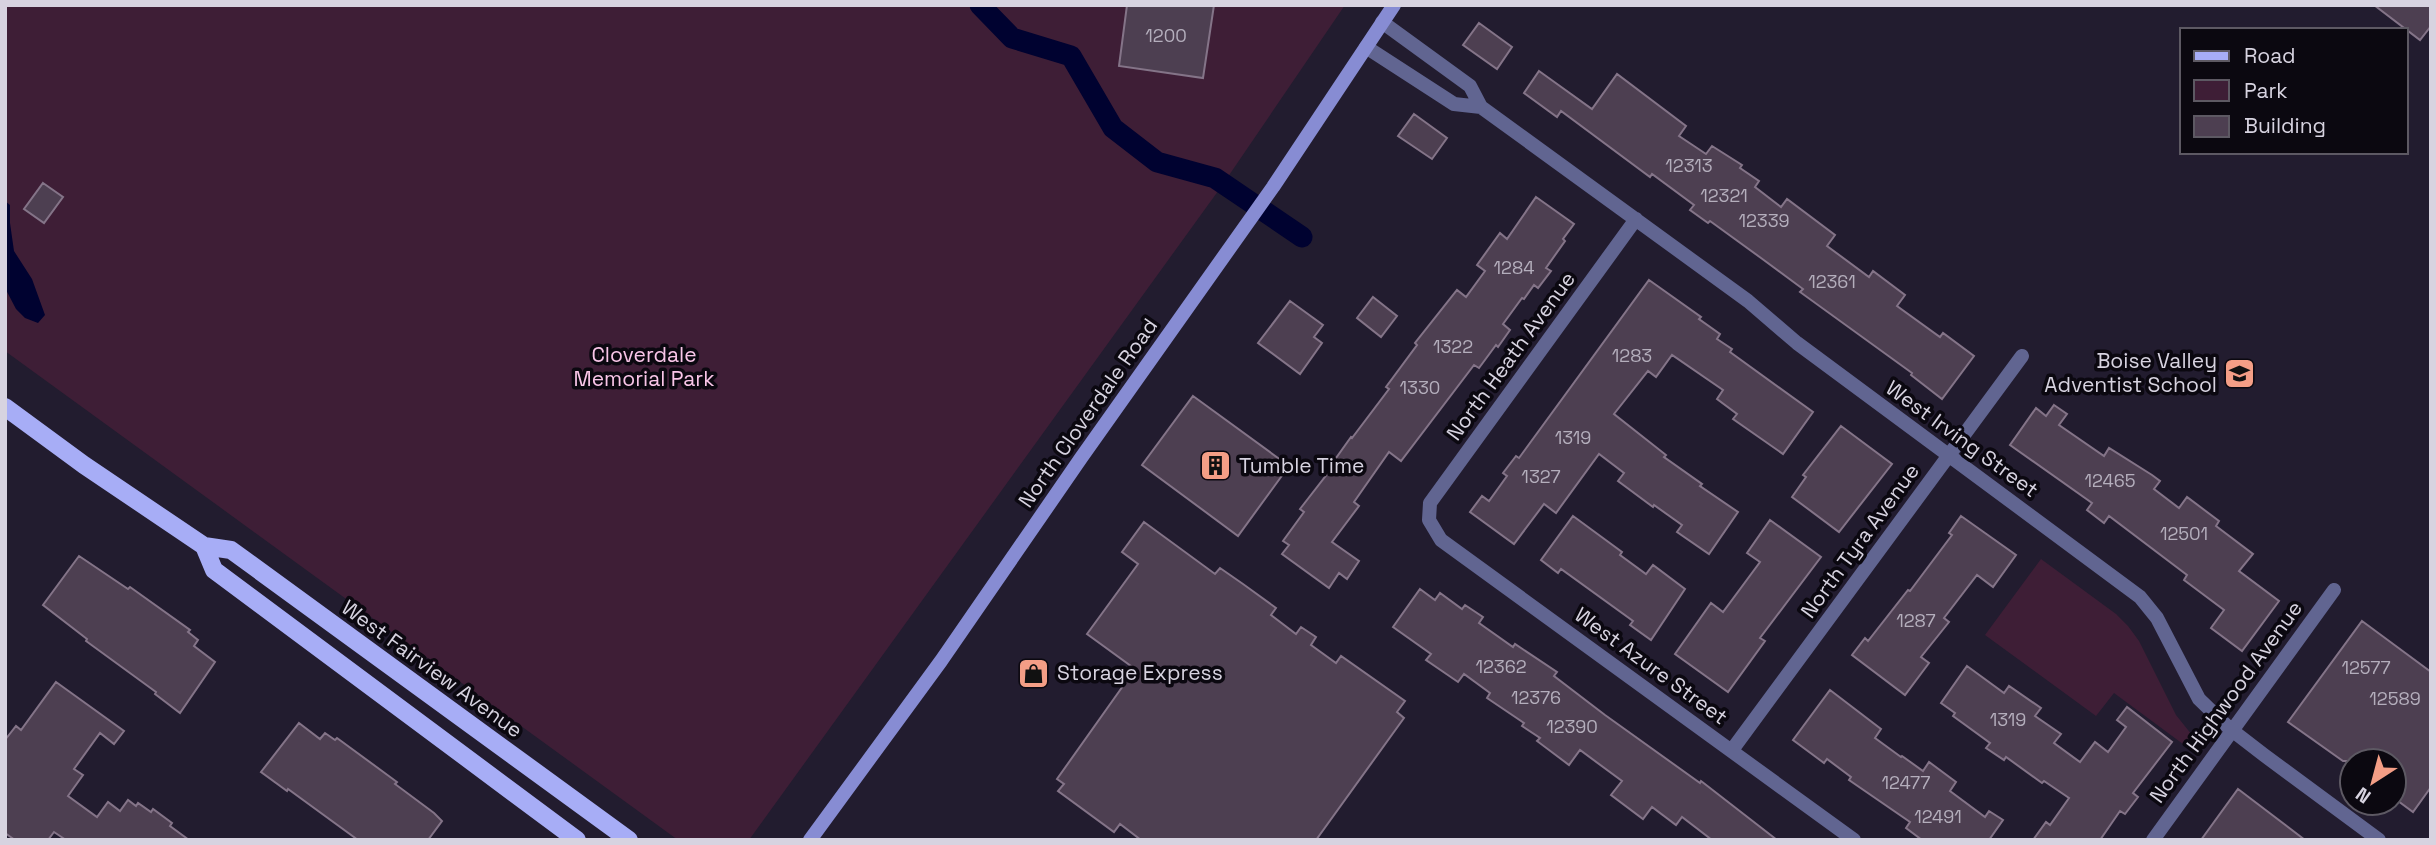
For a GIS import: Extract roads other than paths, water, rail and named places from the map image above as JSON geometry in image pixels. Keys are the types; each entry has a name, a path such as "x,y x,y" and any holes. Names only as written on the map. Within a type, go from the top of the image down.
{"main road":[{"name":"North Cloverdale Road","path":"810,840 949,650 1273,187 1394,5"},
{"name":"West Fairview Avenue","path":"5,407 84,465 204,545 231,550 629,840"},
{"name":"West Fairview Avenue","path":"204,545 214,570 577,840"}],"street":[{"name":"West Irving Street","path":"1382,22 1471,86 1481,107 1748,301 1797,343 2140,597 2157,618 2199,699 2232,730 2379,840"},
{"name":"West Irving Street","path":"1366,47 1454,104 1481,107"},
{"name":"North Heath Avenue","path":"1429,520 1430,503 1636,219"},
{"name":"North Tyra Avenue","path":"1731,750 2022,356"},
{"name":"West Azure Street","path":"1429,520 1441,540 1854,840"},
{"name":"North Highwood Avenue","path":"2153,840 2334,590"}],"water":[{"path":"5,201 10,205 14,251 32,279 45,315 38,323 25,318 16,309 5,288"}],"waterway":[{"path":"980,5 1012,38 1071,56 1113,128 1157,162 1215,178 1302,237"}],"place":[{"name":"Boise Valley Adventist School","path":"2240,373"},
{"name":"Tumble Time","path":"1216,466"},
{"name":"Storage Express","path":"1034,673"}],"park label":[{"name":"Cloverdale Memorial Park","path":"644,367"}]}
